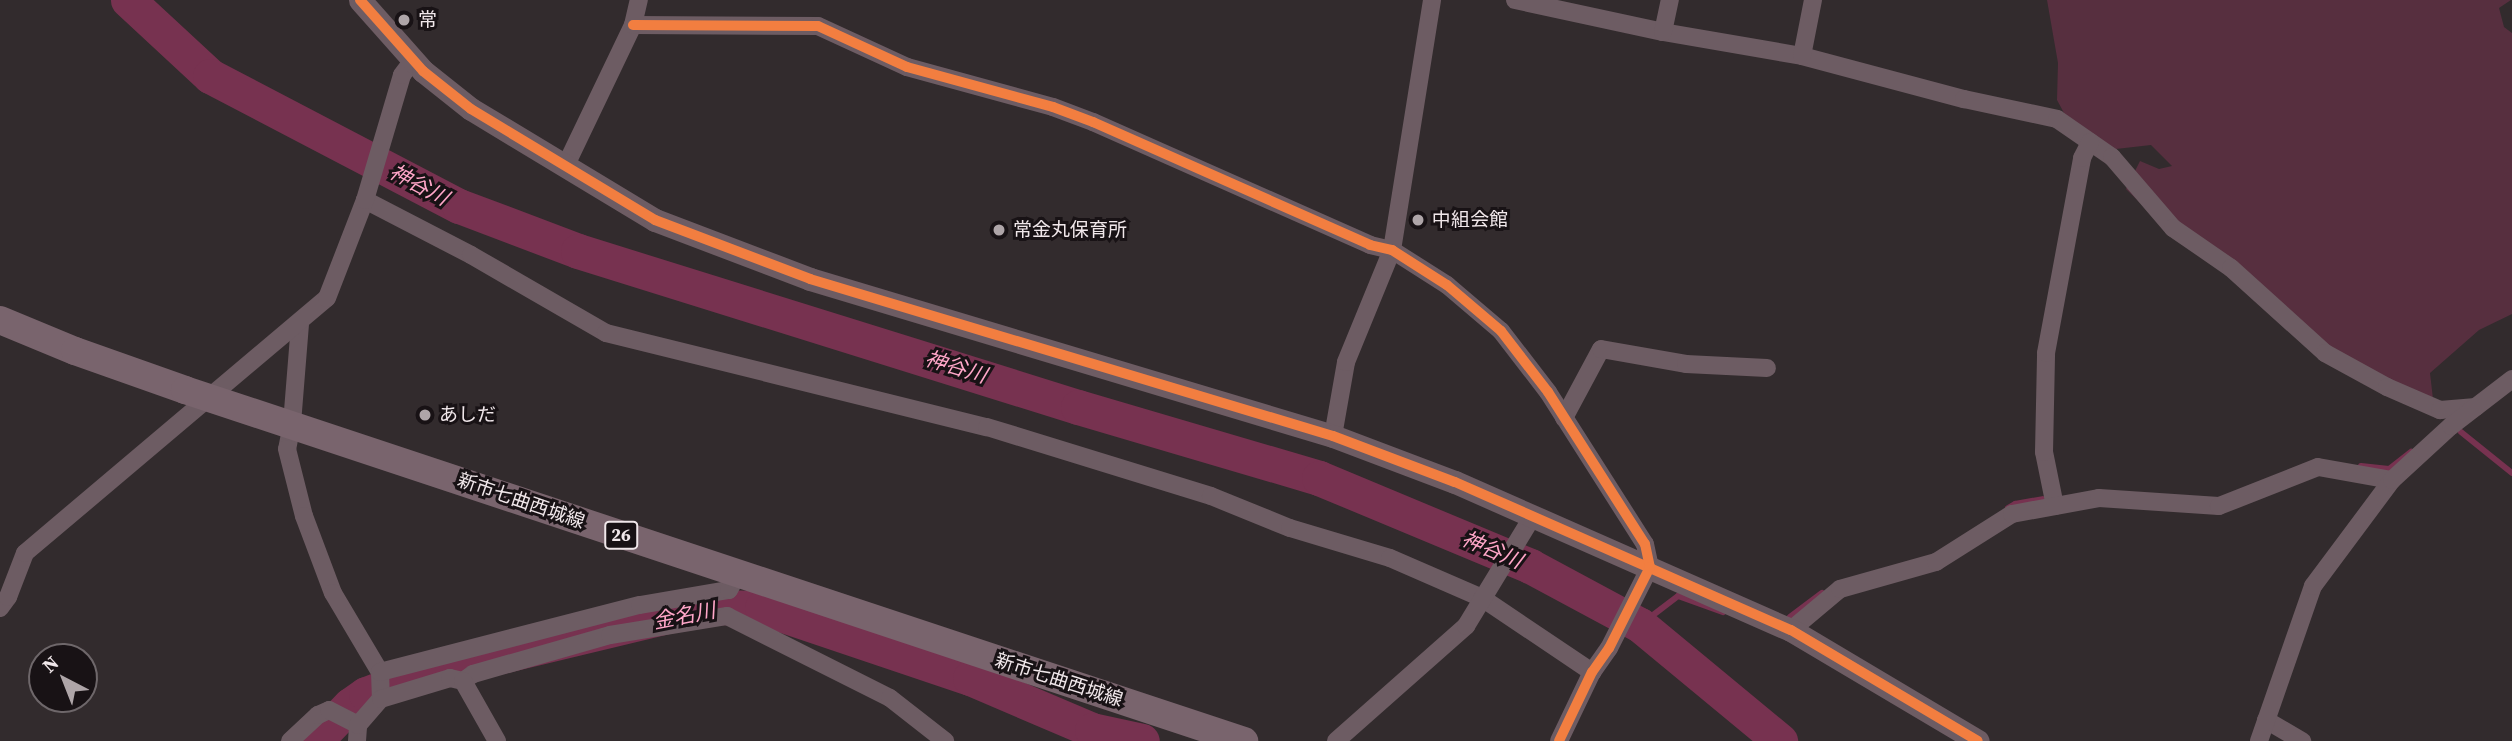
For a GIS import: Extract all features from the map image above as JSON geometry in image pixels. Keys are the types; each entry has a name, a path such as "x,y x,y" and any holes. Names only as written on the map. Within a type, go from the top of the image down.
{"main road":[{"name":"新市七曲西城線","path":"0,320 75,351 208,397 1244,741"}],"street":[{"path":"360,0 414,59 471,109 655,220 810,279 1333,436 1534,516 1647,571 1791,630 1978,741"},
{"path":"565,167 633,25 639,0"},
{"path":"1333,436 1346,362 1392,250 1432,0"},
{"path":"1515,0 1663,32 1801,56 1964,99 2057,118 2112,157 2173,228 2231,268 2325,353 2387,387 2440,410 2476,407"},
{"path":"1663,32 1670,0"},
{"path":"1801,56 1813,0"},
{"path":"633,25 818,26 907,67 1053,107 1083,118 1370,245 1392,250 1447,285 1501,331 1564,418 1645,544 1647,571 1609,648 1592,672 1559,741"},
{"path":"3,599 25,553 208,397 300,324 327,298 365,200 402,75 414,59"},
{"path":"2055,506 2044,452 2046,353 2082,158 2090,142"},
{"path":"365,200 471,255 606,333 987,427 1211,496 1290,528 1390,558 1482,598 1592,672"},
{"path":"300,324 292,424 286,449 304,516 333,593 380,672 381,699"},
{"path":"1564,418 1601,349 1686,364 1767,368"},
{"path":"2259,741 2313,586 2392,480 2512,379"},
{"path":"1791,630 1840,589 1936,562 2012,513 2099,498 2219,506 2318,467 2392,480"},
{"path":"1336,741 1465,626 1534,516"},
{"path":"380,672 640,606 729,590 738,574"},
{"path":"463,681 473,674 610,635 727,616 890,698 945,741"},
{"path":"290,741 318,715 329,710 357,733 381,699 425,683 450,678 463,681 497,741"},
{"path":"2266,720 2302,741"}],"shaded area":[{"path":"2047,0 2511,0 2499,8 2504,27 2512,33 2512,314 2479,330 2430,373 2433,399 2385,382 2328,348 2171,233 2126,189 2140,161 2159,169 2172,166 2151,145 2107,150 2070,124 2057,100 2058,63"}],"waterway":[{"name":"神谷川","path":"128,0 210,76 459,206 578,251 1078,407 1319,478 1530,566 1640,625 1780,741"},
{"path":"2461,432 2512,473"},
{"path":"2361,466 2389,469 2411,452"},
{"path":"2008,508 2015,504 2043,499"},
{"path":"1790,617 1822,593"},
{"path":"1640,625 1678,596 1723,612"},
{"name":"金名川","path":"315,741 350,705 366,694 405,679 667,616 716,607 762,608 970,678 1092,730 1142,741"}],"cycle path":[{"path":"360,0 423,71 471,109 655,220 810,279 1333,436 1455,482 1791,630 1978,741"},
{"path":"633,25 818,26 907,67 1053,107 1093,122 1370,245 1392,250 1447,285 1501,331 1548,392 1645,544 1650,567 1609,648 1592,672 1559,741"}],"place":[{"name":"常","path":"404,20"},
{"name":"中組会館","path":"1418,220"},
{"name":"常金丸保育所","path":"999,230"},
{"name":"あしだ","path":"425,415"}]}
